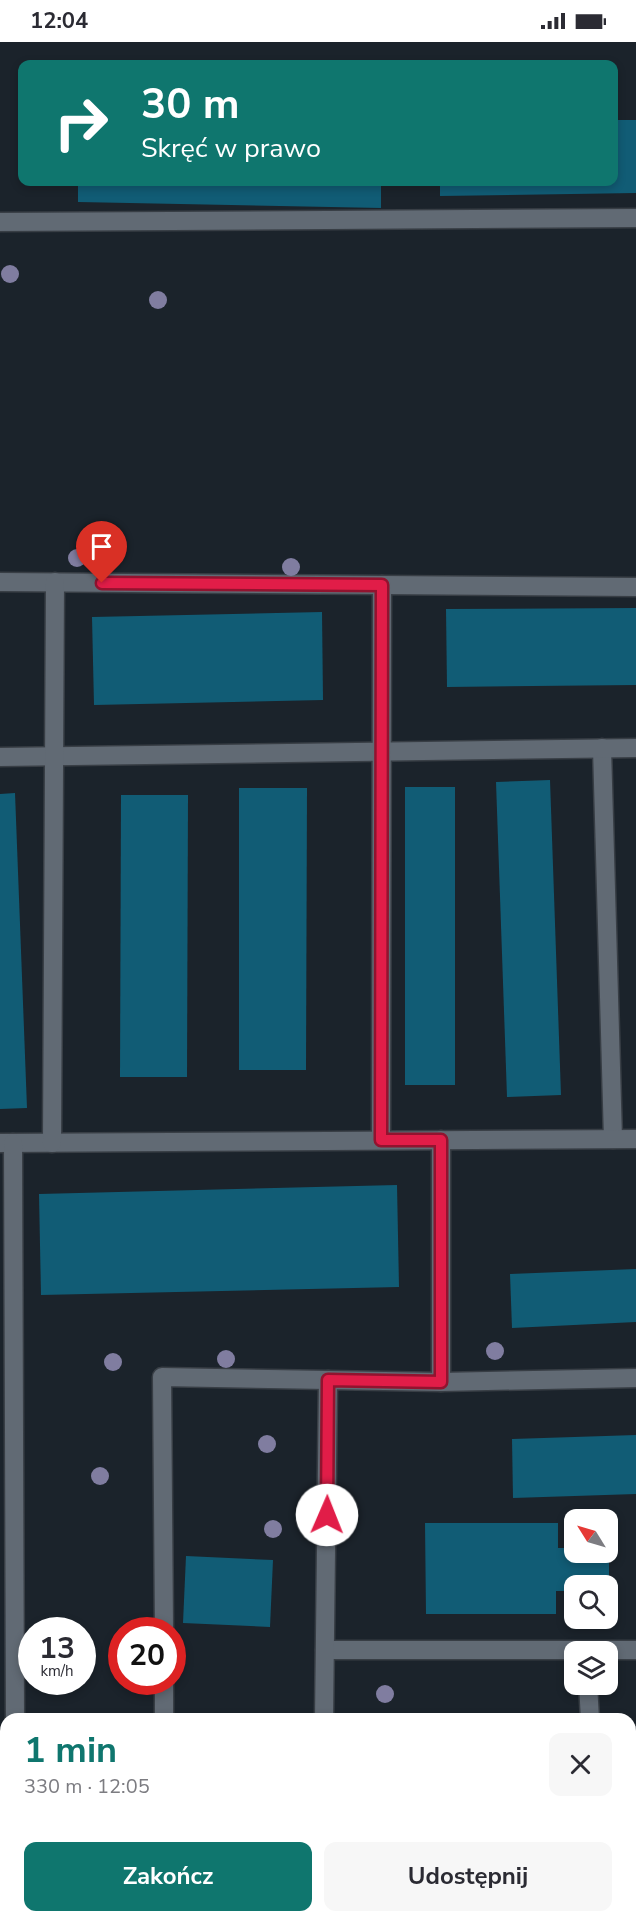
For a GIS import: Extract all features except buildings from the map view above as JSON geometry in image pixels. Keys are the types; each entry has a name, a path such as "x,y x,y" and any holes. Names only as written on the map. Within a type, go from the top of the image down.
{"lane":[{"path":"0,222 636,218"},
{"path":"0,582 636,587"},
{"path":"52,1143 55,582"},
{"path":"381,1140 384,752 382,585"},
{"path":"602,748 613,1139"},
{"path":"0,757 636,748"},
{"path":"15,1713 6,1143 636,1139"},
{"path":"441,1140 441,1382"},
{"path":"164,1617 162,1377 441,1382 636,1378"},
{"path":"324,1713 328,1380"},
{"path":"325,1650 564,1651"},
{"path":"618,1650 636,1650"},
{"path":"164,1695 164,1713"},
{"path":"589,1695 590,1713"}],"route":[{"path":"102,583 382,585 384,752 381,1140 441,1140 441,1382 328,1380 327,1515"}]}
